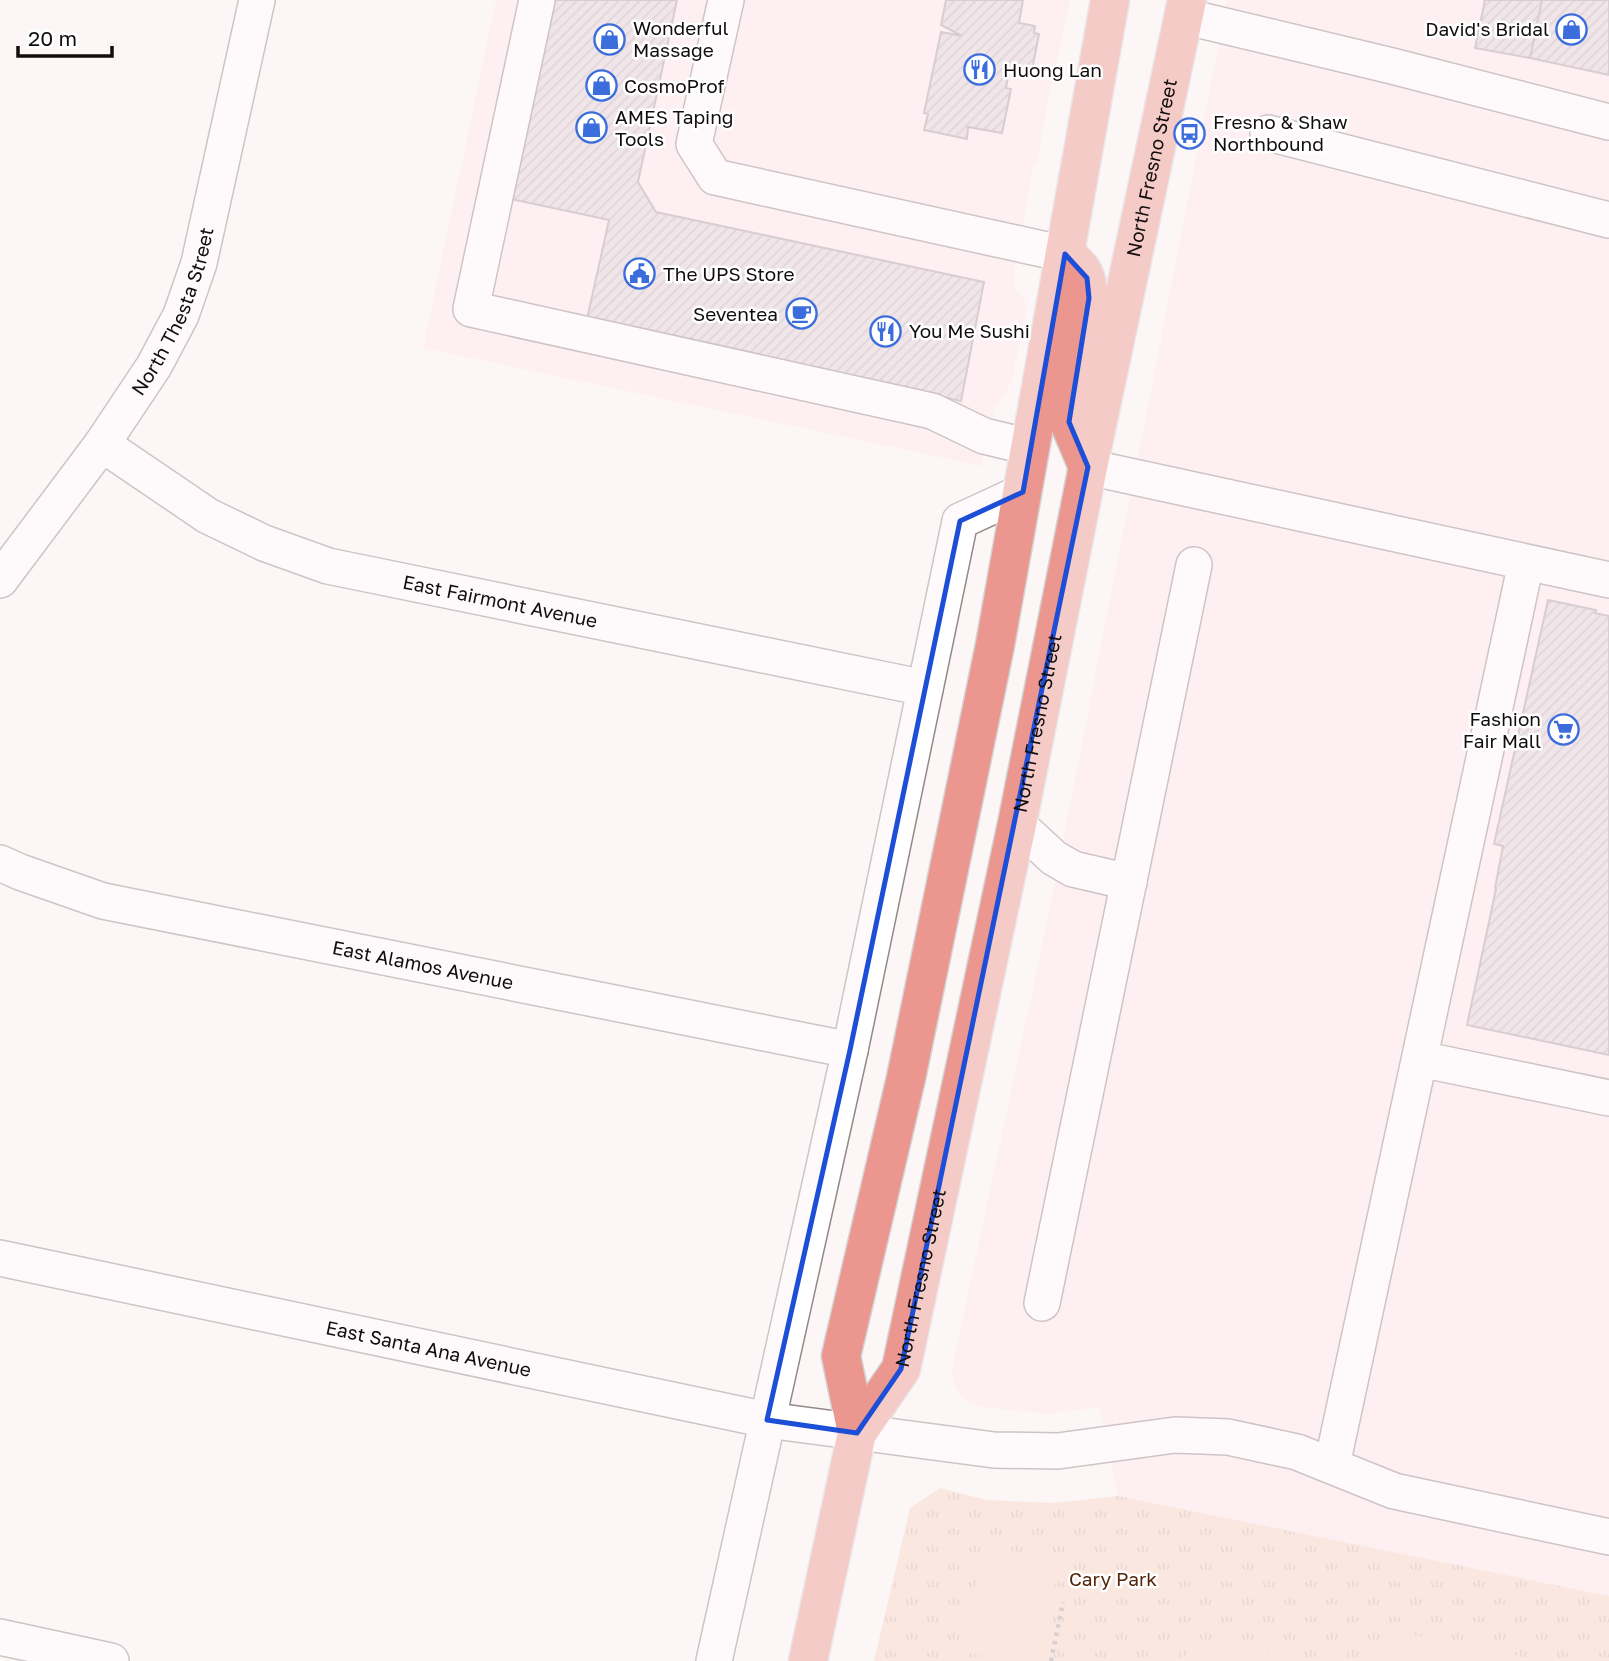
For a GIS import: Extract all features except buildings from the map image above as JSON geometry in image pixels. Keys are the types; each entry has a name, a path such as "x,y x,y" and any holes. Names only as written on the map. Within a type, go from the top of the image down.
{"main road":[{"name":"North Fresno Street","path":"857,1433 841,1356 906,1078 995,645 1110,0"},
{"name":"North Fresno Street","path":"808,1661 857,1433 901,1369 1017,824 1088,467 1185,8"},
{"path":"1065,254 1079,265 1087,278 1089,298 1069,422 1088,467"}],"street":[{"name":"North Thesta Street","path":"0,580 102,444 155,366 181,316 199,263 257,0"},
{"path":"537,0 471,309 932,411 984,436 1030,447"},
{"path":"726,0 694,144 715,177 1065,254"},
{"path":"1185,8 1609,122"},
{"path":"1268,133 1609,220"},
{"name":"East Fairmont Avenue","path":"102,444 208,516 264,543 328,566 925,688"},
{"path":"1088,467 1609,580"},
{"path":"714,1661 850,1051 960,521 1023,492"},
{"path":"1332,1465 1526,563"},
{"path":"1042,1303 1194,565"},
{"path":"1017,824 1054,858 1073,869 1129,881"},
{"name":"East Alamos Avenue","path":"0,863 103,901 850,1051"},
{"path":"1420,1059 1609,1098"},
{"name":"East Santa Ana Avenue","path":"0,1258 767,1420 1007,1451 1058,1451 1175,1435 1228,1437 1297,1452 1394,1490 1609,1537"},
{"path":"0,1637 111,1661"}],"path":[{"path":"1051,1661 1063,1602"}],"highlighted area":[{"path":"1065,254 1087,278 1089,298 1069,422 1088,467 901,1369 857,1433 767,1420 850,1050 960,521 1023,492"}],"shaded area":[{"path":"496,0 1070,0 1042,131 1039,158 1033,168 1014,275 1015,288 1026,302 1027,308 1011,384 995,408 982,466 423,348"},
{"path":"1227,0 1609,0 1609,1596 1118,1496 1099,1407 1048,1414 980,1407 968,1402 953,1381 952,1369 1048,917"}],"green space":[{"name":"Cary Park","path":"940,1488 987,1500 1054,1503 1118,1496 1609,1596 1609,1661 874,1661 910,1508"},
{"path":"985,1545 1059,1562 1041,1661 1011,1661 959,1651"},
{"path":"1389,1630 1544,1661 1383,1661"},
{"path":"1211,1640 1315,1661 1184,1661 1185,1655"}],"place":[{"name":"David's Bridal","path":"1572,29"},
{"name":"Wonderful Massage","path":"610,39"},
{"name":"Huong Lan","path":"980,70"},
{"name":"CosmoProf","path":"601,86"},
{"name":"AMES Taping Tools","path":"592,128"},
{"name":"Fresno & Shaw Northbound","path":"1190,133"},
{"name":"The UPS Store","path":"640,274"},
{"name":"Seventea","path":"801,314"},
{"name":"You Me Sushi","path":"886,331"},
{"name":"Fashion Fair Mall","path":"1564,730"}]}
